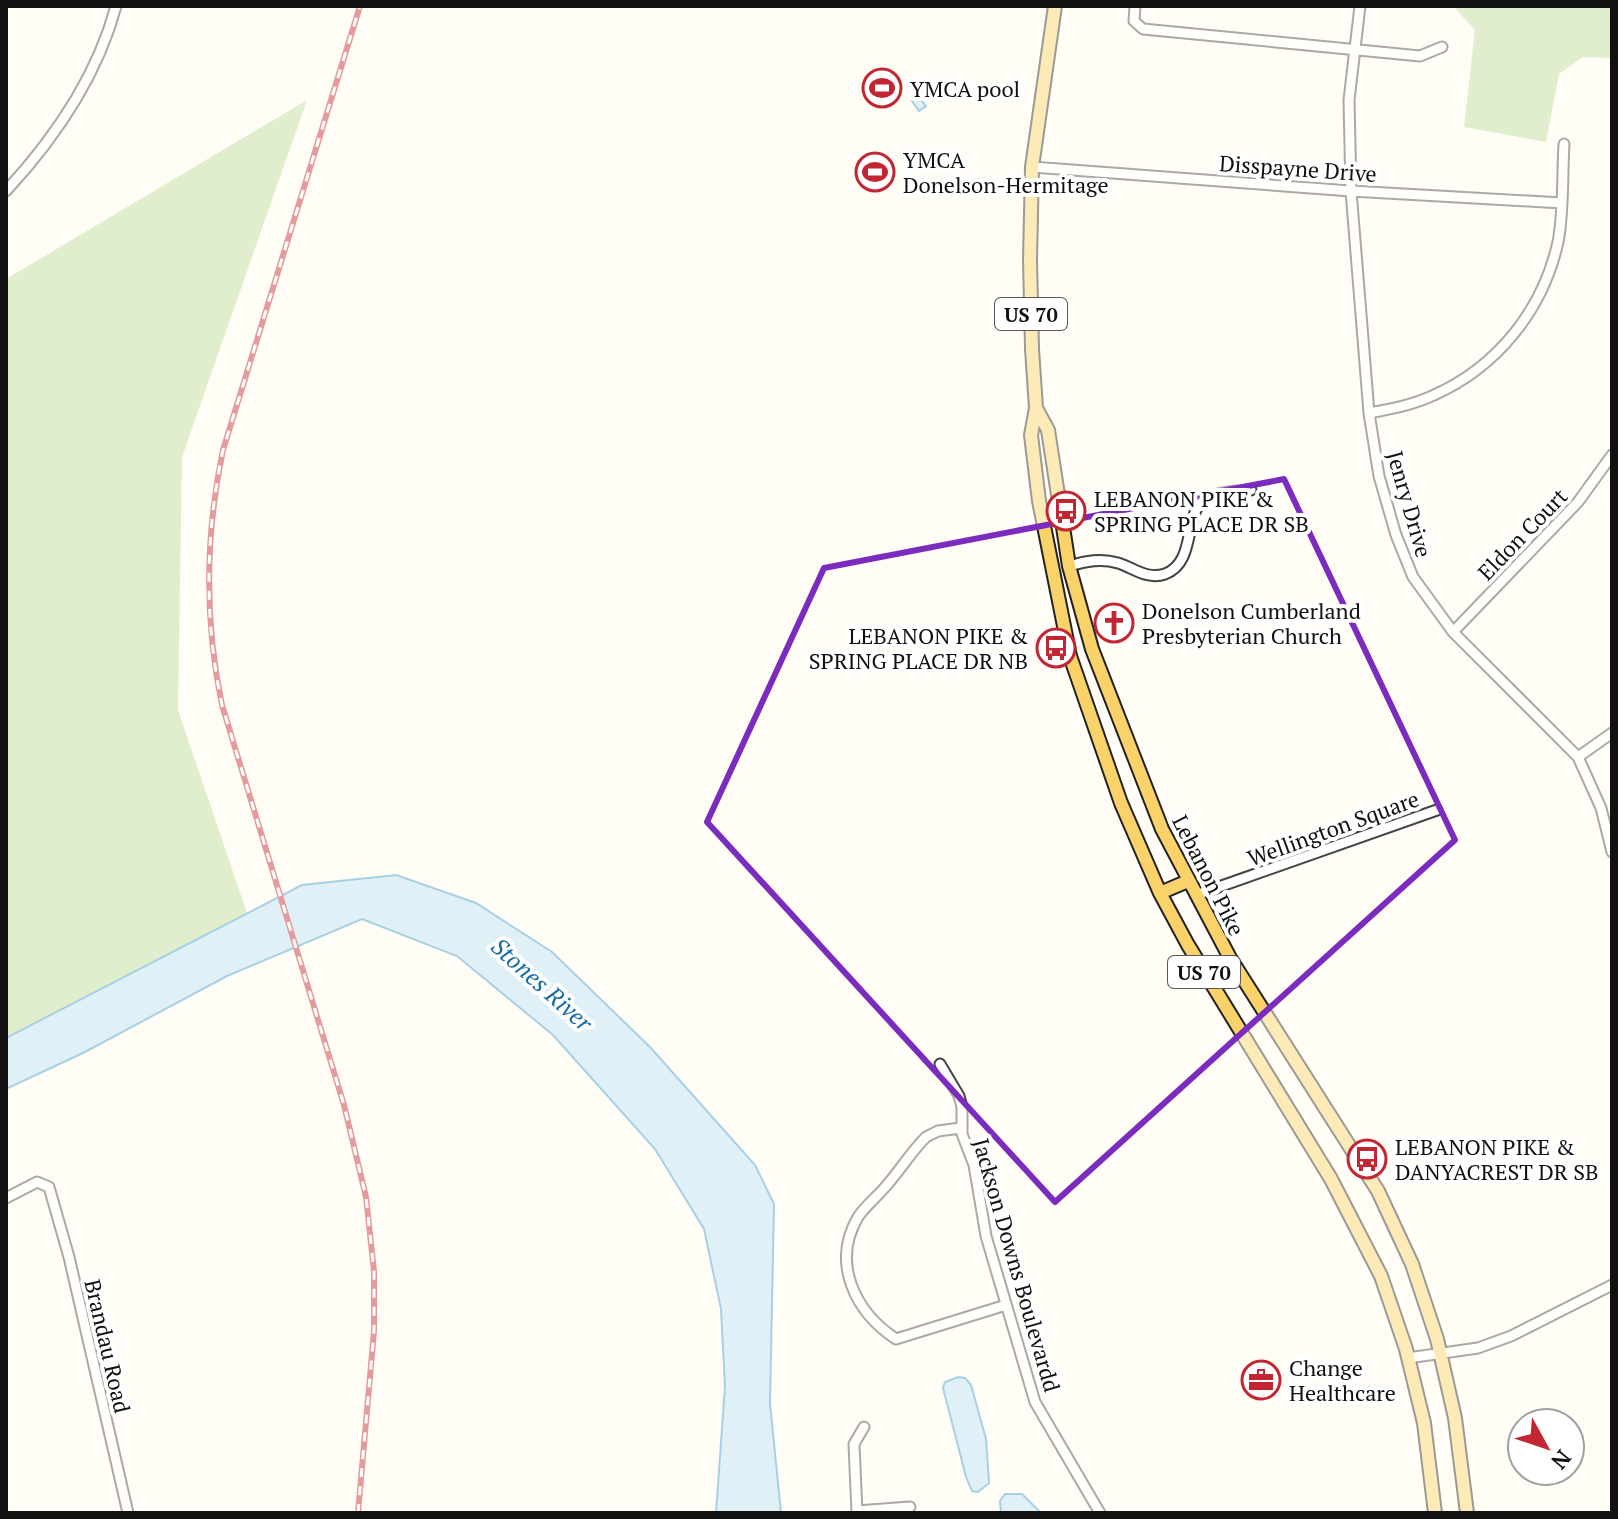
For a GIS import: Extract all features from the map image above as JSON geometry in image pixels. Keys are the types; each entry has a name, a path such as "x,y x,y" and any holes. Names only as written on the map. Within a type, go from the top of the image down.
{"main road":[{"name":"Lebanon Pike","path":"1055,6 1032,167 1030,273 1036,408 1031,435 1039,501 1070,656 1121,803 1160,893 1188,945 1347,1208 1381,1276 1408,1358 1424,1423 1435,1513"},
{"name":"Lebanon Pike","path":"1036,408 1048,430 1069,566 1092,649 1145,790 1188,881 1230,958 1378,1191 1412,1264 1441,1354 1455,1418 1467,1513"},
{"path":"1081,688 1104,681"},
{"path":"1160,893 1188,881"}],"street":[{"path":"6,191 63,122 95,67 116,6"},
{"path":"1135,6 1134,21 1143,29 1420,56 1442,47"},
{"name":"Jenry Drive","path":"1360,6 1349,100 1351,191 1369,413 1379,476 1396,535 1413,577 1453,632 1578,757 1601,808 1612,852"},
{"path":"1369,413 1408,405 1456,384 1497,352 1530,312 1542,289 1558,239 1564,144"},
{"name":"Disspayne Drive","path":"1032,167 1562,203"},
{"name":"Eldon Court","path":"1453,632 1578,502 1612,455"},
{"path":"1069,566 1096,559 1119,563 1147,575 1167,573 1185,555 1196,511 1205,498 1251,490"},
{"path":"1578,757 1612,733"},
{"name":"Wellington Square","path":"1196,895 1437,810"},
{"name":"Jackson Downs Boulevardd","path":"940,1064 959,1096 963,1117 961,1128 974,1165 986,1236 1035,1402 1100,1513"},
{"path":"961,1128 938,1131 926,1137 860,1214 848,1244 848,1275 867,1316 896,1339 1006,1305"},
{"name":"Brandau Road","path":"6,1198 37,1182 49,1187 69,1257 128,1513"},
{"path":"1408,1358 1478,1348 1511,1336 1612,1285"},
{"path":"864,1427 854,1444 857,1512 910,1507"}],"highlighted area":[{"path":"1284,479 1455,840 1055,1202 707,822 824,568"}],"green space":[{"path":"1453,6 1612,6 1612,58 1583,57 1559,74 1546,142 1464,127 1475,30"},
{"path":"307,100 182,457 178,710 247,913 6,1038 6,279"}],"water":[{"name":"YMCA pool","path":"867,78 900,82 897,101 865,95"},
{"path":"923,79 928,86 921,91 920,99 926,106 919,111 912,101 914,87"},
{"name":"Stones River","path":"396,875 476,903 552,952 650,1047 755,1165 774,1204 770,1403 781,1513 716,1513 725,1386 721,1309 704,1229 655,1149 553,1035 457,956 362,919 227,976 83,1053 6,1089 6,1038 302,885"},
{"path":"965,1378 971,1385 986,1439 989,1483 978,1492 972,1491 966,1477 943,1388 945,1382"},
{"path":"1005,1494 1022,1494 1041,1513 1001,1513 1000,1501"}],"railway":[{"path":"358,1513 374,1331 374,1271 366,1197 344,1105 222,705 212,641 209,578 213,514 223,450 360,6"}],"place":[{"name":"YMCA pool","path":"882,88"},
{"name":"YMCA Donelson-Hermitage","path":"875,172"},
{"name":"LEBANON PIKE & SPRING PLACE DR SB","path":"1066,511"},
{"name":"Donelson Cumberland Presbyterian Church","path":"1114,623"},
{"name":"LEBANON PIKE & SPRING PLACE DR NB","path":"1056,648"},
{"name":"LEBANON PIKE & DANYACREST DR SB","path":"1367,1159"},
{"name":"Change Healthcare","path":"1261,1380"}]}
